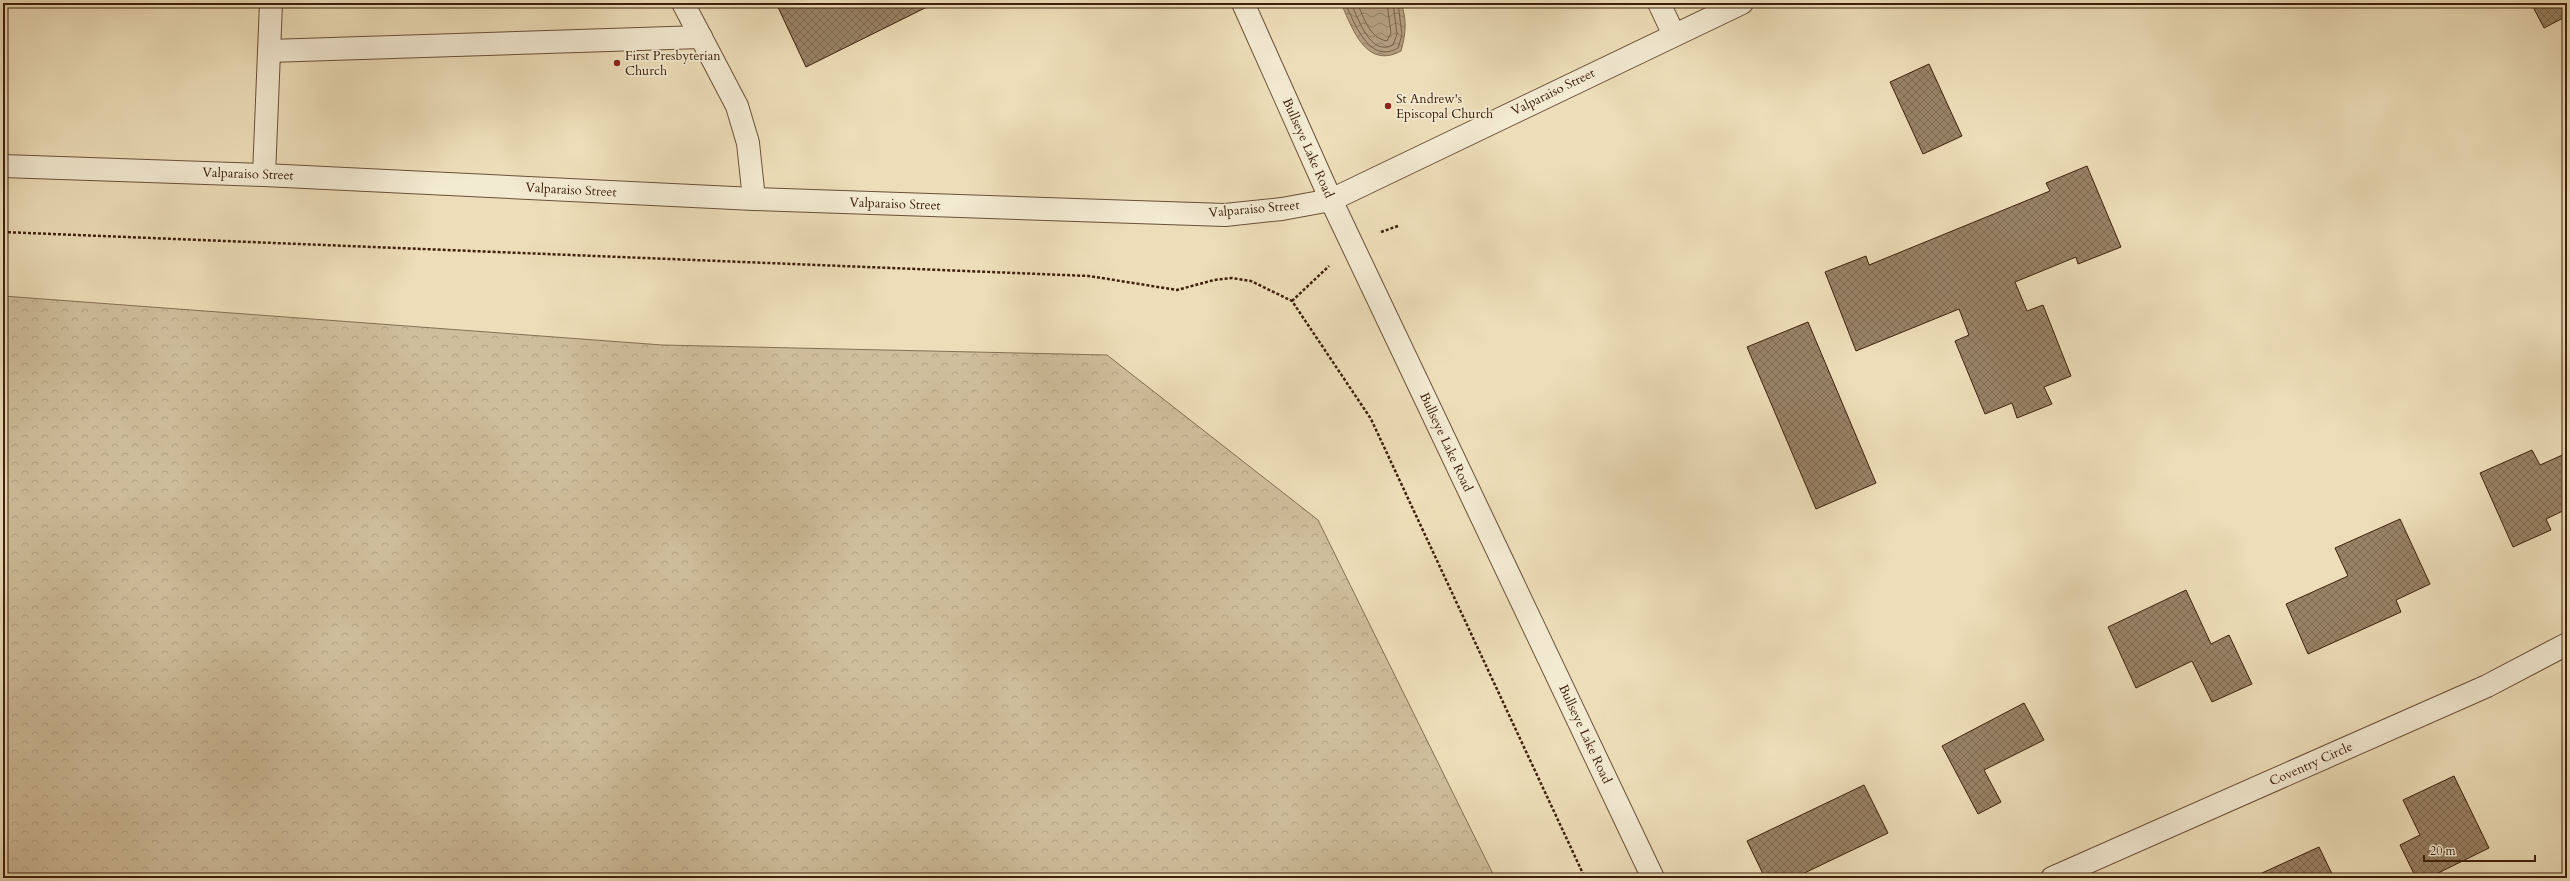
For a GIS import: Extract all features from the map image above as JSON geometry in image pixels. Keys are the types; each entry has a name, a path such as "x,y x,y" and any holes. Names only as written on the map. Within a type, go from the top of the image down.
{"street":[{"path":"264,175 271,3"},
{"path":"683,3 738,106 748,143 754,200"},
{"name":"Bullseye Lake Road","path":"1244,3 1331,200 1653,878"},
{"path":"1659,3 1674,35"},
{"name":"Valparaiso Street","path":"3,166 264,175 754,200 1225,215 1282,209 1331,200 1742,3"},
{"path":"269,51 701,37"},
{"name":"Coventry Circle","path":"2052,878 2487,686 2567,644"}],"path":[{"path":"3,232 1089,276 1177,290 1214,280 1232,278 1251,281 1292,302 1371,419 1585,878"}],"green space":[{"path":"3,296 662,345 1107,355 1318,520 1495,878 3,878"}],"water":[{"path":"1341,3 1401,3 1405,27 1401,51 1389,55 1378,55 1370,51 1362,44 1350,24"}],"building":[{"path":"776,3 935,3 806,67"},
{"path":"2531,3 2567,3 2567,16 2544,28"},
{"path":"1929,64 1962,136 1923,154 1890,82"},
{"path":"2087,166 2121,247 2078,264 2076,257 2015,282 2027,311 2043,305 2071,376 2044,387 2052,404 2017,418 2012,403 1985,414 1955,341 1969,335 1959,309 1856,351 1825,272 1866,256 1869,265 2050,191 2046,183"},
{"path":"1808,322 1876,483 1816,509 1747,347"},
{"path":"2532,450 2540,465 2567,453 2567,509 2546,519 2551,530 2513,547 2480,473"},
{"path":"2400,519 2430,584 2396,600 2401,612 2308,654 2286,604 2348,576 2335,548"},
{"path":"2186,590 2211,644 2229,635 2252,684 2212,702 2192,661 2136,688 2108,627"},
{"path":"2024,703 2044,740 1984,770 2001,802 1978,814 1942,746"},
{"path":"2454,776 2489,848 2428,878 2416,878 2400,845 2420,835 2403,800"},
{"path":"1864,785 1888,833 1794,878 1765,878 1747,841"},
{"path":"2319,847 2334,878 2251,878"}],"place":[{"name":"First Presbyterian Church","path":"617,63"},
{"name":"St Andrew's Episcopal Church","path":"1388,106"}]}
